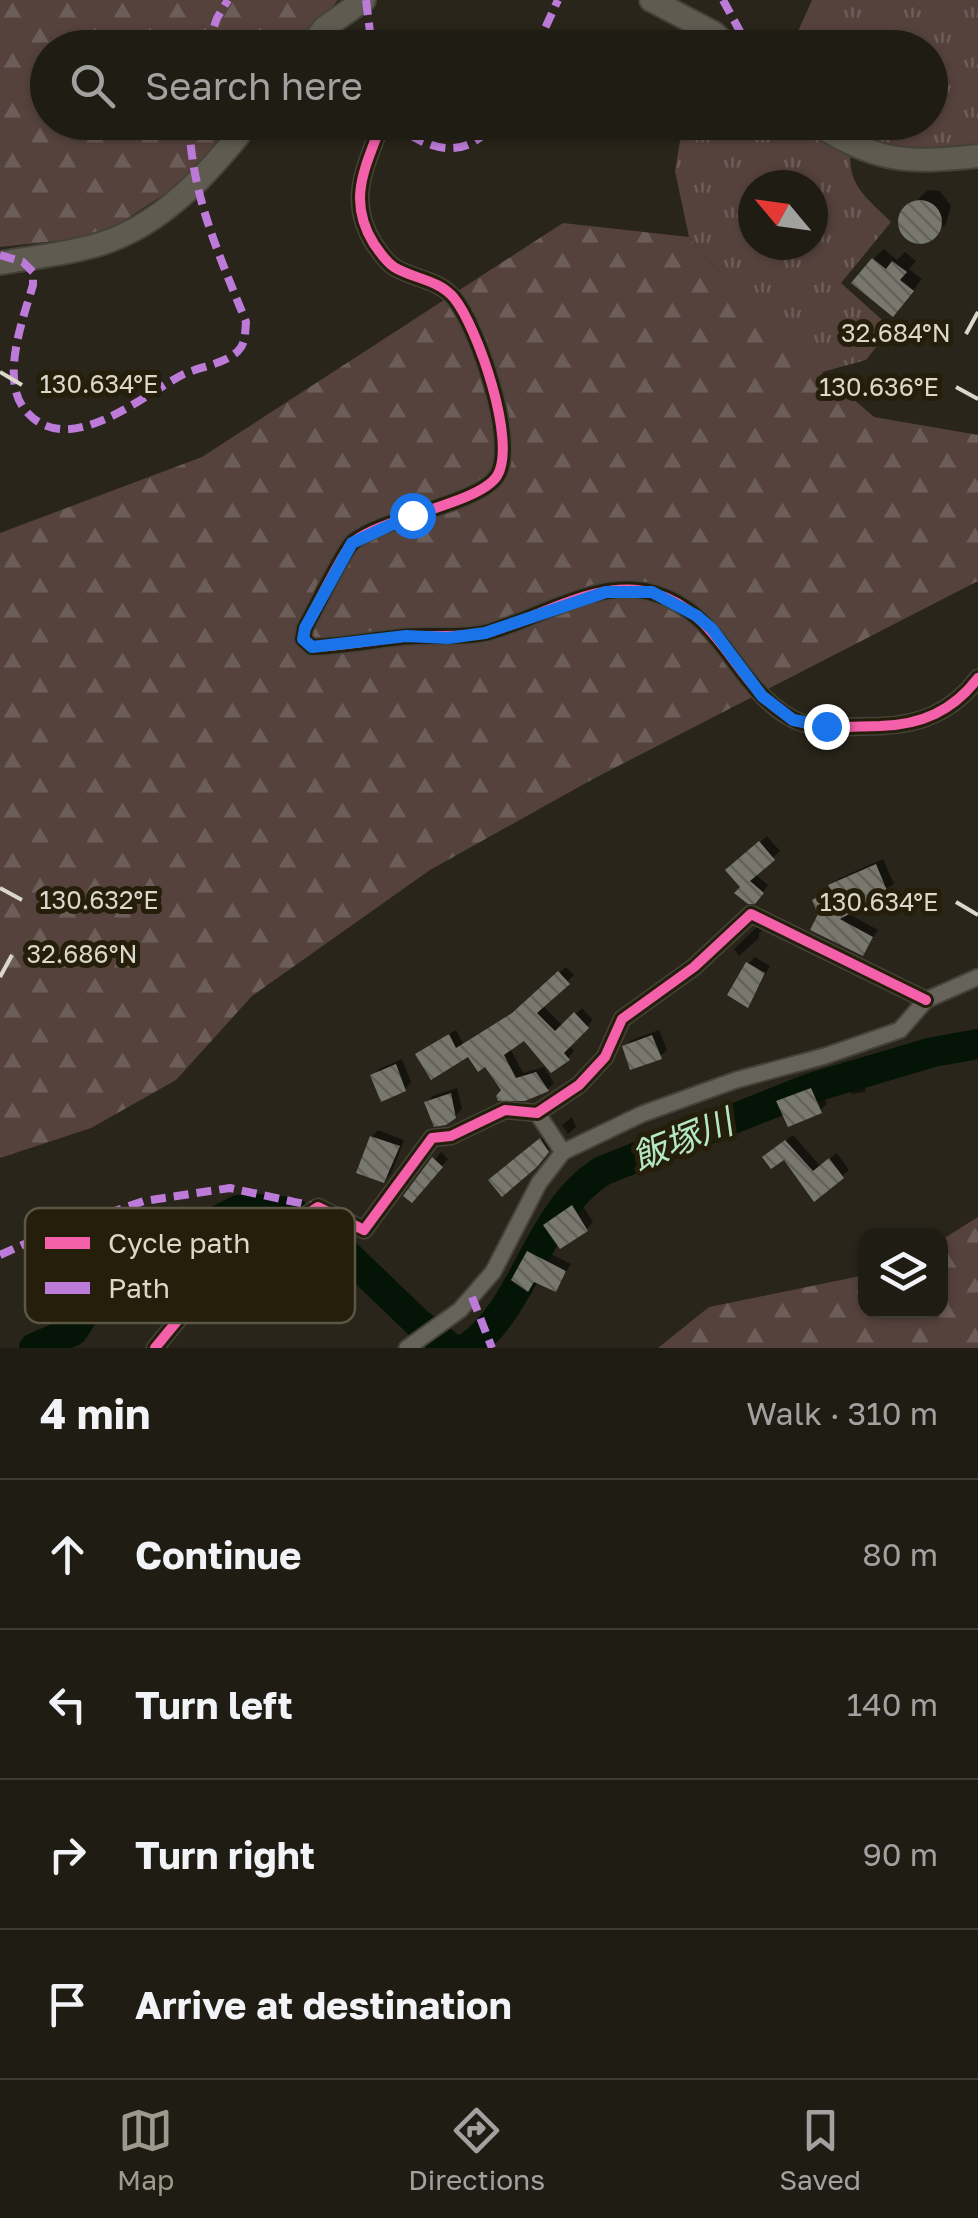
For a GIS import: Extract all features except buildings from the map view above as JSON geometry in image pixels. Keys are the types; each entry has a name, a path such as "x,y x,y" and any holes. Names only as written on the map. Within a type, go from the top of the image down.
{"street":[{"path":"322,30 364,0"},
{"path":"651,0 710,30"},
{"path":"0,263 101,244 148,220 196,184 234,140"},
{"path":"374,140 362,170 358,195 366,232 395,268 442,286 456,299 493,382 502,423 501,466 484,489 412,515 352,543 305,628 303,639 312,647 406,636 448,638 485,633 606,592 652,592 697,616 712,629 762,696 793,720 826,726 886,726 928,720 948,708 978,678"},
{"path":"842,140 883,157 923,162 978,156"},
{"path":"355,1226 364,1230 432,1138 452,1136 505,1110 537,1113 592,1074 605,1057 622,1019 694,967 751,914 926,1000"},
{"path":"407,1348 460,1310 493,1272 539,1183 564,1152 642,1114 736,1080 900,1030 926,1000 978,977"},
{"path":"537,1113 564,1152"},
{"path":"156,1348 176,1323"}],"green space":[{"path":"0,0 338,0 312,30 30,30 30,140 218,140 181,183 101,236 0,247"},
{"path":"812,0 978,0 978,156 851,146 851,171 859,189 891,222 841,283 891,328 866,360 822,372 750,309 689,237 675,171 680,140 948,140 948,30 799,30"},
{"path":"563,223 689,237 750,309 874,417 978,435 978,581 593,779 430,870 252,996 176,1080 91,1128 0,1158 0,533 202,457"},
{"path":"978,1217 978,1348 658,1348 709,1307 858,1276 858,1318 948,1318 948,1236"}],"waterway":[{"name":"飯塚川","path":"467,1348 503,1310 561,1211 602,1171 811,1088 933,1052 978,1044"},
{"name":"飯塚川","path":"355,1262 418,1323 451,1348"},
{"name":"飯塚川","path":"34,1348 73,1331 78,1323"}],"marked path":[{"path":"213,30 228,0"},
{"path":"366,0 370,30"},
{"path":"544,30 558,0"},
{"path":"723,0 739,30"},
{"path":"0,255 23,262 33,272 33,285 19,331 14,382 25,410 42,424 61,429 104,420 182,375 233,355 245,337 246,322 201,200 190,140"},
{"path":"420,140 444,148 458,148 476,140"},
{"path":"123,1208 144,1201 230,1188 318,1207"},
{"path":"0,1255 25,1244"},
{"path":"472,1297 492,1348"}],"cycle path":[{"path":"375,140 360,197 366,228 391,265 441,287 463,312 492,385 499,413 502,460 497,476 471,495 386,525 353,542 305,628 303,639 312,647 412,636 475,635 589,595 632,590 653,593 696,616 755,688 791,718 811,725 909,723 947,707 978,678"},
{"path":"355,1226 364,1230 432,1138 451,1136 505,1110 537,1113 579,1085 605,1057 622,1019 694,967 751,914 926,1000"},
{"path":"316,1208 320,1208"},
{"path":"155,1348 175,1323"}],"route":[{"path":"412,515 352,543 305,628 303,639 312,647 406,636 448,638 485,633 606,592 652,592 697,616 712,629 762,696 793,720 826,726"}]}
